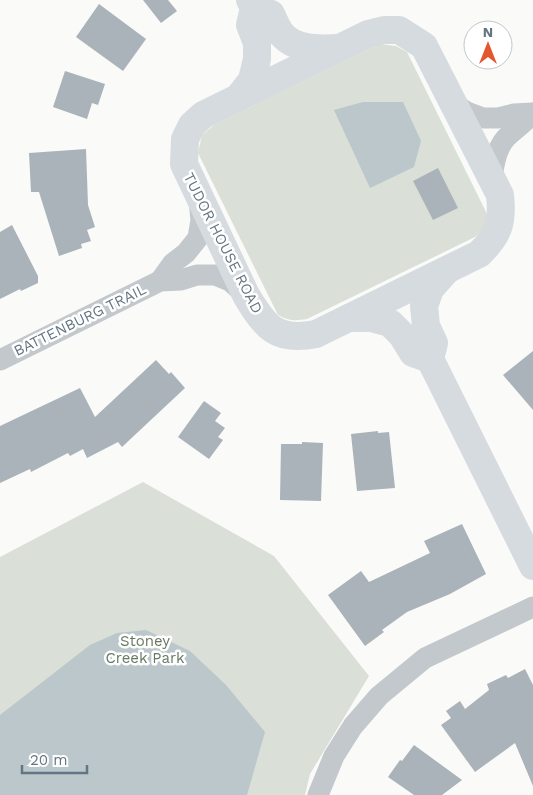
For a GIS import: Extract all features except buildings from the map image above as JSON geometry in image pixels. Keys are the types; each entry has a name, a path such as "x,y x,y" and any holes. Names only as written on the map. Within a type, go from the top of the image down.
{"street":[{"name":"TUDOR HOUSE ROAD","path":"238,98 252,80 257,59 257,43 250,25 252,4 271,14 281,34 297,45 316,49 340,48"},
{"name":"TUDOR HOUSE ROAD","path":"384,30 400,30 424,46 500,194 502,211 496,234 479,254 316,334 299,338 280,334 268,326 257,314 246,295 184,164 184,138 203,115 340,48 368,34 384,30"},
{"path":"453,103 467,112 483,118 533,113"},
{"path":"492,178 500,146 533,113"},
{"name":"BATTENBURG TRAIL","path":"160,281 173,263 186,253 198,238 202,220 198,194"},
{"name":"TUDOR HOUSE ROAD","path":"447,270 430,289 424,306 426,326 434,343 430,359 533,566"},
{"name":"BATTENBURG TRAIL","path":"0,360 160,281 181,280 197,275 215,275 230,281 246,295"},
{"name":"TUDOR HOUSE ROAD","path":"349,318 371,318 390,323 402,335 413,353 430,359"},
{"path":"318,795 334,756 353,726 379,696 425,658 533,607"}],"green space":[{"path":"379,44 396,46 407,52 488,216 484,229 475,237 307,319 295,320 285,318 278,315 198,153 202,135 214,125"},
{"name":"Stoney Creek Park","path":"143,482 274,556 369,676 310,774 305,795 0,795 0,557"}],"shaded area":[{"path":"363,102 403,102 421,141 414,167 370,188 334,110"},
{"path":"146,630 190,651 226,685 265,732 247,795 0,795 0,715 90,645 117,633"}]}
